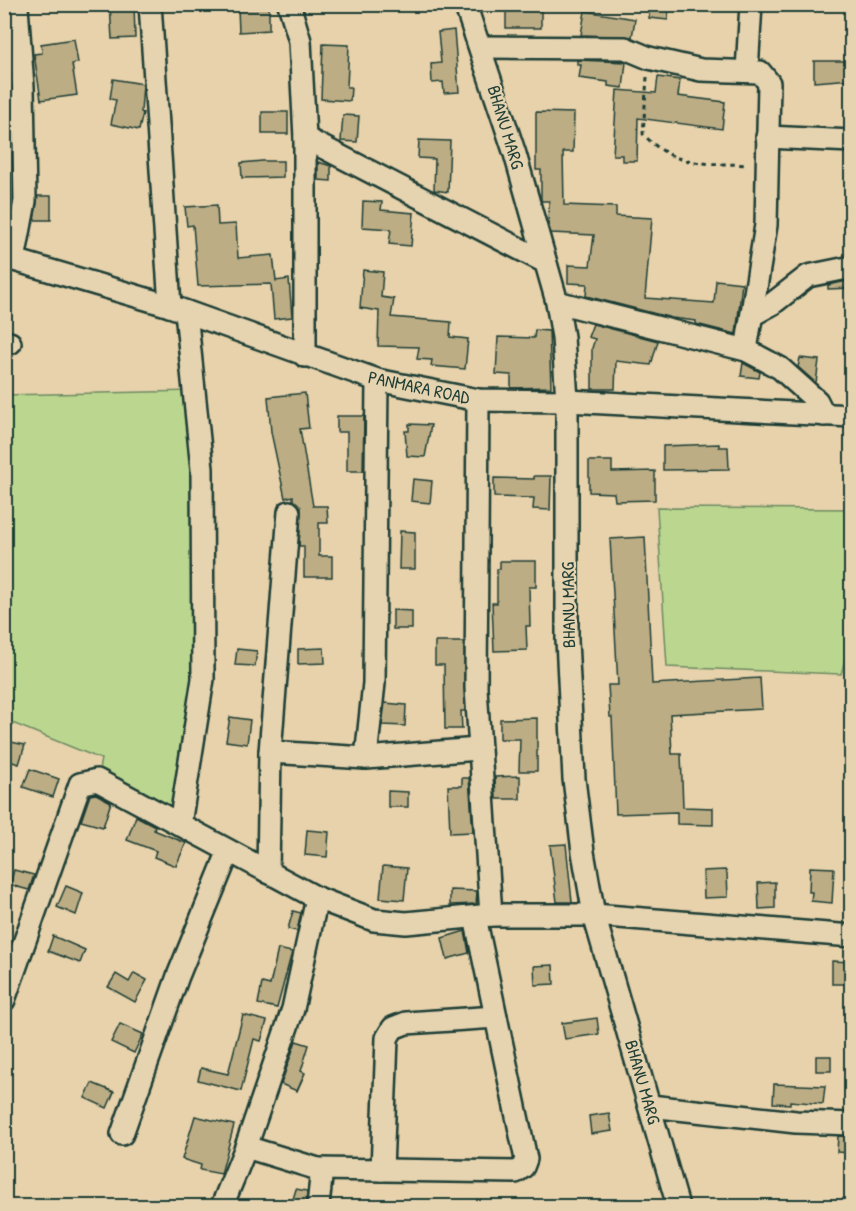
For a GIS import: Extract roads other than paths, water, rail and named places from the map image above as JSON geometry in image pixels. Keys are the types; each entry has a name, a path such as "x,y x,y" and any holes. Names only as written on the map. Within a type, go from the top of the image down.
{"street":[{"path":"150,4 178,309 202,469 203,657 201,691 180,824"},
{"path":"289,4 300,41 304,138 305,356"},
{"name":"BHANU MARG","path":"465,4 515,154 557,302 563,337 567,401 567,640 574,779 583,852 594,915 678,1206"},
{"path":"747,71 751,4"},
{"path":"9,258 25,201 23,87 17,8"},
{"path":"480,47 625,48 649,58 701,70 760,72 769,83 766,225 754,314 746,350"},
{"path":"767,137 852,141"},
{"path":"304,138 545,262"},
{"name":"PANMARA ROAD","path":"9,258 178,309 377,380 478,400 567,401 852,416"},
{"path":"754,314 772,304 808,276 852,267"},
{"path":"557,302 746,350 780,368 818,401 824,415"},
{"path":"366,758 374,683 377,380"},
{"path":"246,1147 318,1169 516,1173 523,1167 526,1159 496,1017 483,916 476,688 478,400"},
{"path":"268,872 270,752 289,512"},
{"path":"270,752 366,758 478,749"},
{"path":"4,1000 80,784 97,780 180,824 228,853 317,898 374,920 406,923 483,916 594,915 852,936"},
{"path":"122,1134 178,976 228,853"},
{"path":"222,1206 246,1147 292,1009 317,898"},
{"path":"382,1170 387,1038 393,1028 406,1023 496,1017"},
{"path":"650,1106 796,1122 852,1124"},
{"path":"318,1169 321,1178 318,1206"}]}
